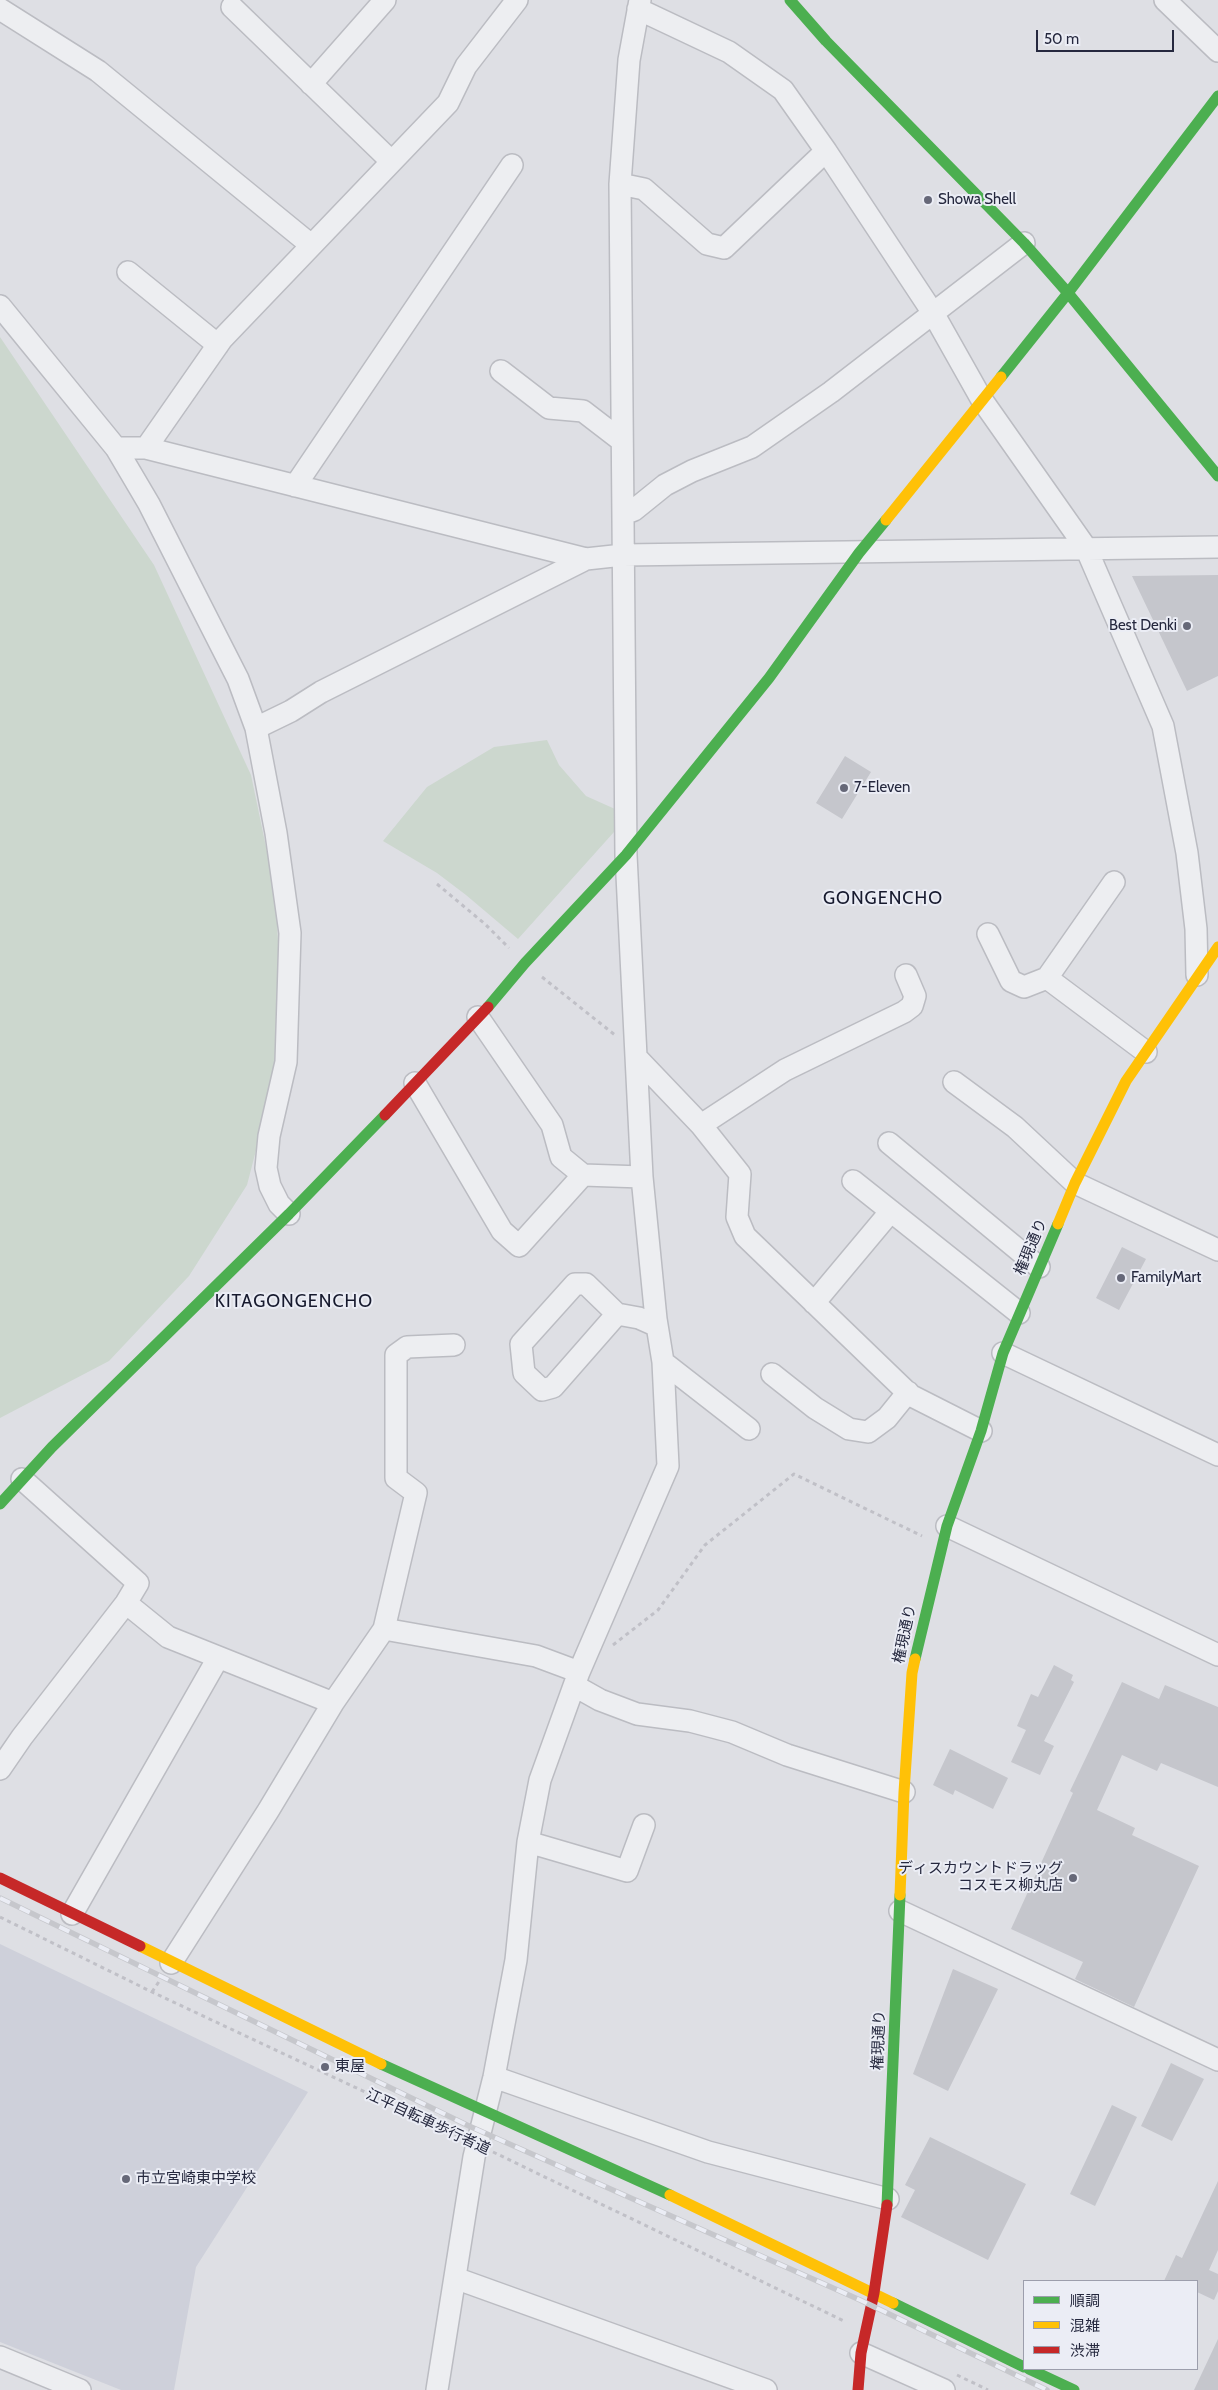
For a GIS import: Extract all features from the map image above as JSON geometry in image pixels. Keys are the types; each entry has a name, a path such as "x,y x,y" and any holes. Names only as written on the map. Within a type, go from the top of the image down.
{"street":[{"path":"311,84 385,0"},
{"path":"146,448 218,345 448,103 466,66 516,0"},
{"path":"790,0 826,41 1024,243 1068,293 1218,476"},
{"path":"1165,0 1218,51"},
{"path":"437,2390 478,2145 494,2077 516,1960 528,1842 540,1780 577,1679 668,1466 663,1362 657,1326 642,1177 626,855 620,184 629,60 639,4 729,52 782,90 826,151 934,314 982,400 1086,548 1162,726 1187,853 1196,930 1197,975"},
{"path":"232,7 391,161"},
{"path":"0,9 98,71 311,245"},
{"path":"0,1504 22,1479 190,1309 289,1214 478,1018 525,963 626,855 769,678 859,553 1068,293 1218,96"},
{"path":"620,184 644,189 707,244 724,248 826,151"},
{"path":"294,486 512,165"},
{"path":"624,514 634,510 665,485 692,471 752,447 831,392 1024,243"},
{"path":"128,272 218,345"},
{"path":"0,306 116,448 149,504 238,679 256,728 276,833 290,933 286,1062 270,1136 266,1168 270,1186 279,1204 289,1214"},
{"path":"501,371 549,408 583,411 622,442"},
{"path":"116,448 146,448 586,559 623,555 859,553 938,549 1218,547"},
{"path":"256,728 291,711 321,692 586,559"},
{"path":"988,934 1011,981 1024,987 1047,978 1114,882"},
{"name":"権現通り","path":"858,2390 861,2353 874,2293 888,2199 904,1792 912,1673 945,1536 981,1431 1003,1353 1075,1183 1126,1081 1218,947"},
{"path":"701,1125 785,1070 904,1012 912,1006 915,996 906,975"},
{"path":"1047,978 1146,1052"},
{"path":"478,1018 552,1124 561,1157 583,1175 642,1177"},
{"path":"636,1055 701,1125 740,1174 737,1217 746,1236 908,1392 981,1431"},
{"path":"954,1082 1015,1127 1075,1183 1218,1250"},
{"path":"415,1083 502,1231 519,1246 583,1175"},
{"path":"889,1143 1038,1267"},
{"path":"853,1181 1020,1313"},
{"path":"814,1303 891,1211"},
{"path":"618,1314 553,1387 542,1390 524,1373 521,1344 575,1284 586,1284 618,1314 639,1318 657,1326"},
{"path":"171,1963 268,1811 333,1703 384,1629 416,1493 396,1478 396,1355 407,1347 454,1345"},
{"path":"1003,1353 1218,1455"},
{"path":"663,1362 749,1429"},
{"path":"772,1374 815,1408 849,1429 868,1432 887,1418 908,1392"},
{"path":"0,1769 22,1737 126,1603 138,1583 22,1479"},
{"path":"945,1536 1218,1654"},
{"path":"126,1603 168,1637 333,1703"},
{"path":"384,1629 536,1656 577,1679 600,1700 637,1714 690,1721 732,1732 787,1755 904,1792"},
{"path":"72,1914 218,1658"},
{"path":"528,1842 627,1871 644,1825"},
{"path":"0,1878 171,1963 486,2114 720,2218 1023,2366"},
{"path":"900,1911 1218,2060"},
{"path":"494,2077 708,2152 888,2199"},
{"path":"455,2278 766,2390"},
{"path":"861,2353 944,2390"},
{"path":"0,2357 80,2390"},
{"path":"1031,2370 1074,2390"}],"path":[{"path":"436,884 485,924 525,963 636,1055"},
{"path":"608,1649 658,1610 705,1544 794,1474 945,1536"},
{"name":"江平自転車歩行者道","path":"0,1917 160,1996 478,2145 848,2323"}],"shaded area":[{"path":"0,337 154,565 251,775 275,890 280,974 275,1077 247,1185 189,1276 109,1361 0,1418"},
{"path":"547,740 559,765 586,796 615,809 614,832 518,939 437,873 383,841 427,787 494,747"},
{"name":"市立宮崎東中学校","path":"0,1944 308,2092 196,2267 174,2390 121,2390 0,2342"}],"building":[{"name":"Best Denki","path":"1218,575 1218,676 1187,691 1132,576"},
{"name":"7-Eleven","path":"845,756 871,772 842,819 816,803"},
{"name":"FamilyMart","path":"1122,1247 1146,1259 1119,1310 1096,1298"},
{"path":"1054,1665 1073,1675 1071,1680 1074,1682 1044,1741 1054,1746 1040,1775 1011,1762 1026,1730 1017,1726 1031,1694 1038,1697"},
{"path":"1122,1682 1159,1699 1165,1685 1218,1707 1218,1787 1161,1763 1157,1771 1122,1755 1097,1810 1135,1828 1132,1835 1199,1866 1134,2007 1075,1979 1083,1962 1011,1929 1073,1793 1070,1791"},
{"path":"950,1749 1008,1778 993,1809 955,1790 953,1795 933,1785"},
{"path":"953,1969 998,1989 948,2091 913,2074"},
{"path":"1171,2063 1204,2079 1172,2141 1141,2126"},
{"path":"1112,2105 1137,2117 1095,2206 1070,2194"},
{"path":"930,2137 1026,2184 988,2260 901,2217 915,2190 905,2185"},
{"path":"1218,2181 1218,2250 1209,2270 1218,2274 1218,2291 1214,2300 1198,2292 1198,2280 1164,2280 1176,2255 1182,2258"},
{"path":"1218,2339 1218,2390 1194,2390"}],"railway":[{"path":"0,1898 469,2126 860,2300 1047,2390"}],"traffic: fast":[{"path":"790,0 826,41 1024,243 1068,293 1218,476"},
{"path":"1001,377 1068,293 1218,96"},
{"path":"488,1007 525,963 626,855 769,678 859,553 886,520"},
{"path":"0,1504 52,1447 289,1214 385,1115"},
{"path":"915,1659 947,1526 981,1431 1003,1353 1058,1224"},
{"path":"887,2205 900,1895"},
{"path":"381,2064 670,2195"},
{"path":"893,2303 1023,2367"},
{"path":"1031,2370 1074,2390"}],"traffic: slow":[{"path":"886,520 1001,377"},
{"path":"1058,1224 1075,1183 1126,1081 1218,947"},
{"path":"900,1895 904,1792 912,1673 915,1659"},
{"path":"140,1946 381,2064"},
{"path":"670,2195 893,2303"}],"traffic: jam":[{"path":"385,1115 488,1007"},
{"path":"0,1878 140,1946"},
{"path":"858,2390 861,2353 874,2293 887,2205"}],"place":[{"name":"Showa Shell","path":"928,200"},
{"name":"Best Denki","path":"1187,626"},
{"name":"7-Eleven","path":"844,788"},
{"name":"FamilyMart","path":"1121,1278"},
{"name":"ディスカウントドラッグ コスモス柳丸店","path":"1073,1878"},
{"name":"東屋","path":"325,2067"},
{"name":"市立宮崎東中学校","path":"126,2179"}],"district":[{"name":"GONGENCHO","path":"883,899"},
{"name":"KITAGONGENCHO","path":"294,1302"}]}
